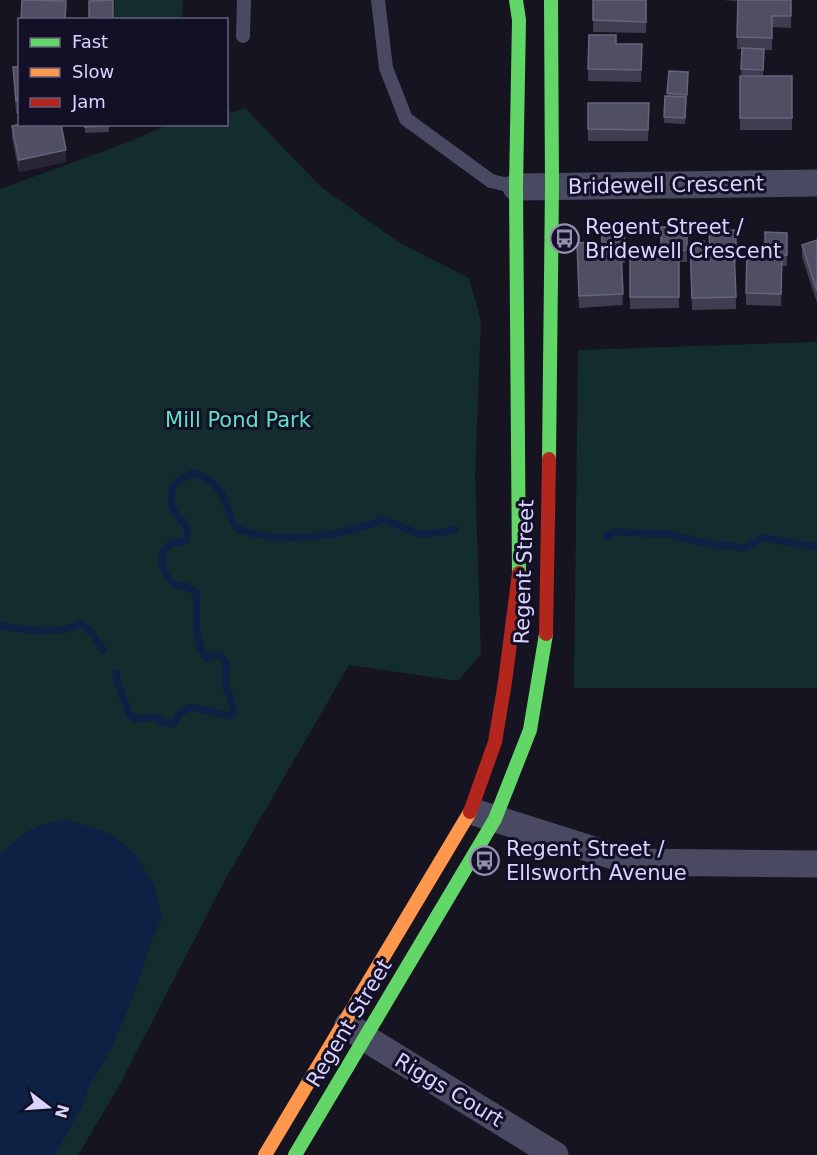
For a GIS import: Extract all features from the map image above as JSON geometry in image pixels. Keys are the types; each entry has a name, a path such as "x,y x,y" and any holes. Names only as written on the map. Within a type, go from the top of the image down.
{"street":[{"name":"Regent Street","path":"265,1155 355,1031 483,815 505,682 520,563 516,187 519,20 516,0"},
{"name":"Regent Street","path":"295,1155 355,1031 483,815 530,730 547,630 552,186 551,0"},
{"name":"Bridewell Crescent","path":"516,187 817,183"},
{"path":"483,815 632,862 817,864"},
{"name":"Riggs Court","path":"355,1031 555,1155"}],"lane":[{"path":"243,36 244,0"},
{"path":"378,0 386,68 406,119 490,181 516,187"}],"green space":[{"path":"115,0 183,0 182,18 114,18"},
{"name":"Mill Pond Park","path":"228,108 232,113 245,108 321,187 400,243 469,278 481,321 475,475 481,654 458,681 349,665 226,878 118,1088 78,1155 0,1155 0,189 131,141 165,126 228,126"},
{"path":"817,342 817,688 574,688 578,350"}],"water":[{"path":"67,820 111,834 135,854 154,884 162,918 111,1049 55,1155 0,1155 0,855 30,830 56,821"}],"building":[{"path":"22,0 66,1 65,18 21,18"},
{"path":"113,0 113,18 89,18 89,1"},
{"path":"593,0 646,0 646,22 593,20"},
{"path":"738,0 791,0 791,16 772,16 772,38 737,37"},
{"path":"589,35 616,35 616,44 642,44 641,70 588,69"},
{"path":"742,48 764,49 763,70 741,69"},
{"path":"13,67 18,67 18,101 16,101"},
{"path":"669,71 688,72 687,95 667,93"},
{"path":"740,76 792,76 792,118 740,118"},
{"path":"665,96 686,97 685,118 664,117"},
{"path":"588,103 649,103 648,130 588,129"},
{"path":"12,126 61,126 66,150 19,160"},
{"path":"661,227 687,227 687,250 679,250 679,297 630,297 630,250 661,250"},
{"path":"624,229 625,251 621,251 623,294 579,296 577,243 592,242 592,252 603,251 601,230"},
{"path":"736,230 736,251 734,250 736,297 692,298 690,242 704,241 704,251 710,251 709,231"},
{"path":"765,232 787,233 787,255 782,255 781,294 746,293 747,252 765,253"},
{"path":"817,240 817,291 802,245"}],"waterway":[{"path":"117,673 116,678 130,716 135,719 156,717 162,722 174,724 181,712 192,707 231,716 234,710 226,686 226,663 219,654 207,658 199,643 196,593 186,586 175,585 168,578 162,564 163,551 170,544 186,540 186,527 174,511 171,497 176,483 193,473 211,482 222,494 236,528 252,533 310,537 349,530 383,519 421,535 455,530"},
{"path":"607,536 615,532 667,534 711,544 743,548 764,538 817,547"},
{"path":"0,626 52,631 81,623 93,634 103,650"}],"traffic: fast":[{"path":"516,0 519,20 516,187 519,573"},
{"path":"549,459 552,186 551,0"},
{"path":"295,1155 495,819 530,730 546,634"}],"traffic: slow":[{"path":"265,1155 470,812"}],"traffic: jam":[{"path":"546,634 549,459"},
{"path":"470,812 495,742 519,573"}],"place":[{"name":"Regent Street / Bridewell Crescent","path":"564,239"},
{"name":"Regent Street / Ellsworth Avenue","path":"485,861"}]}
